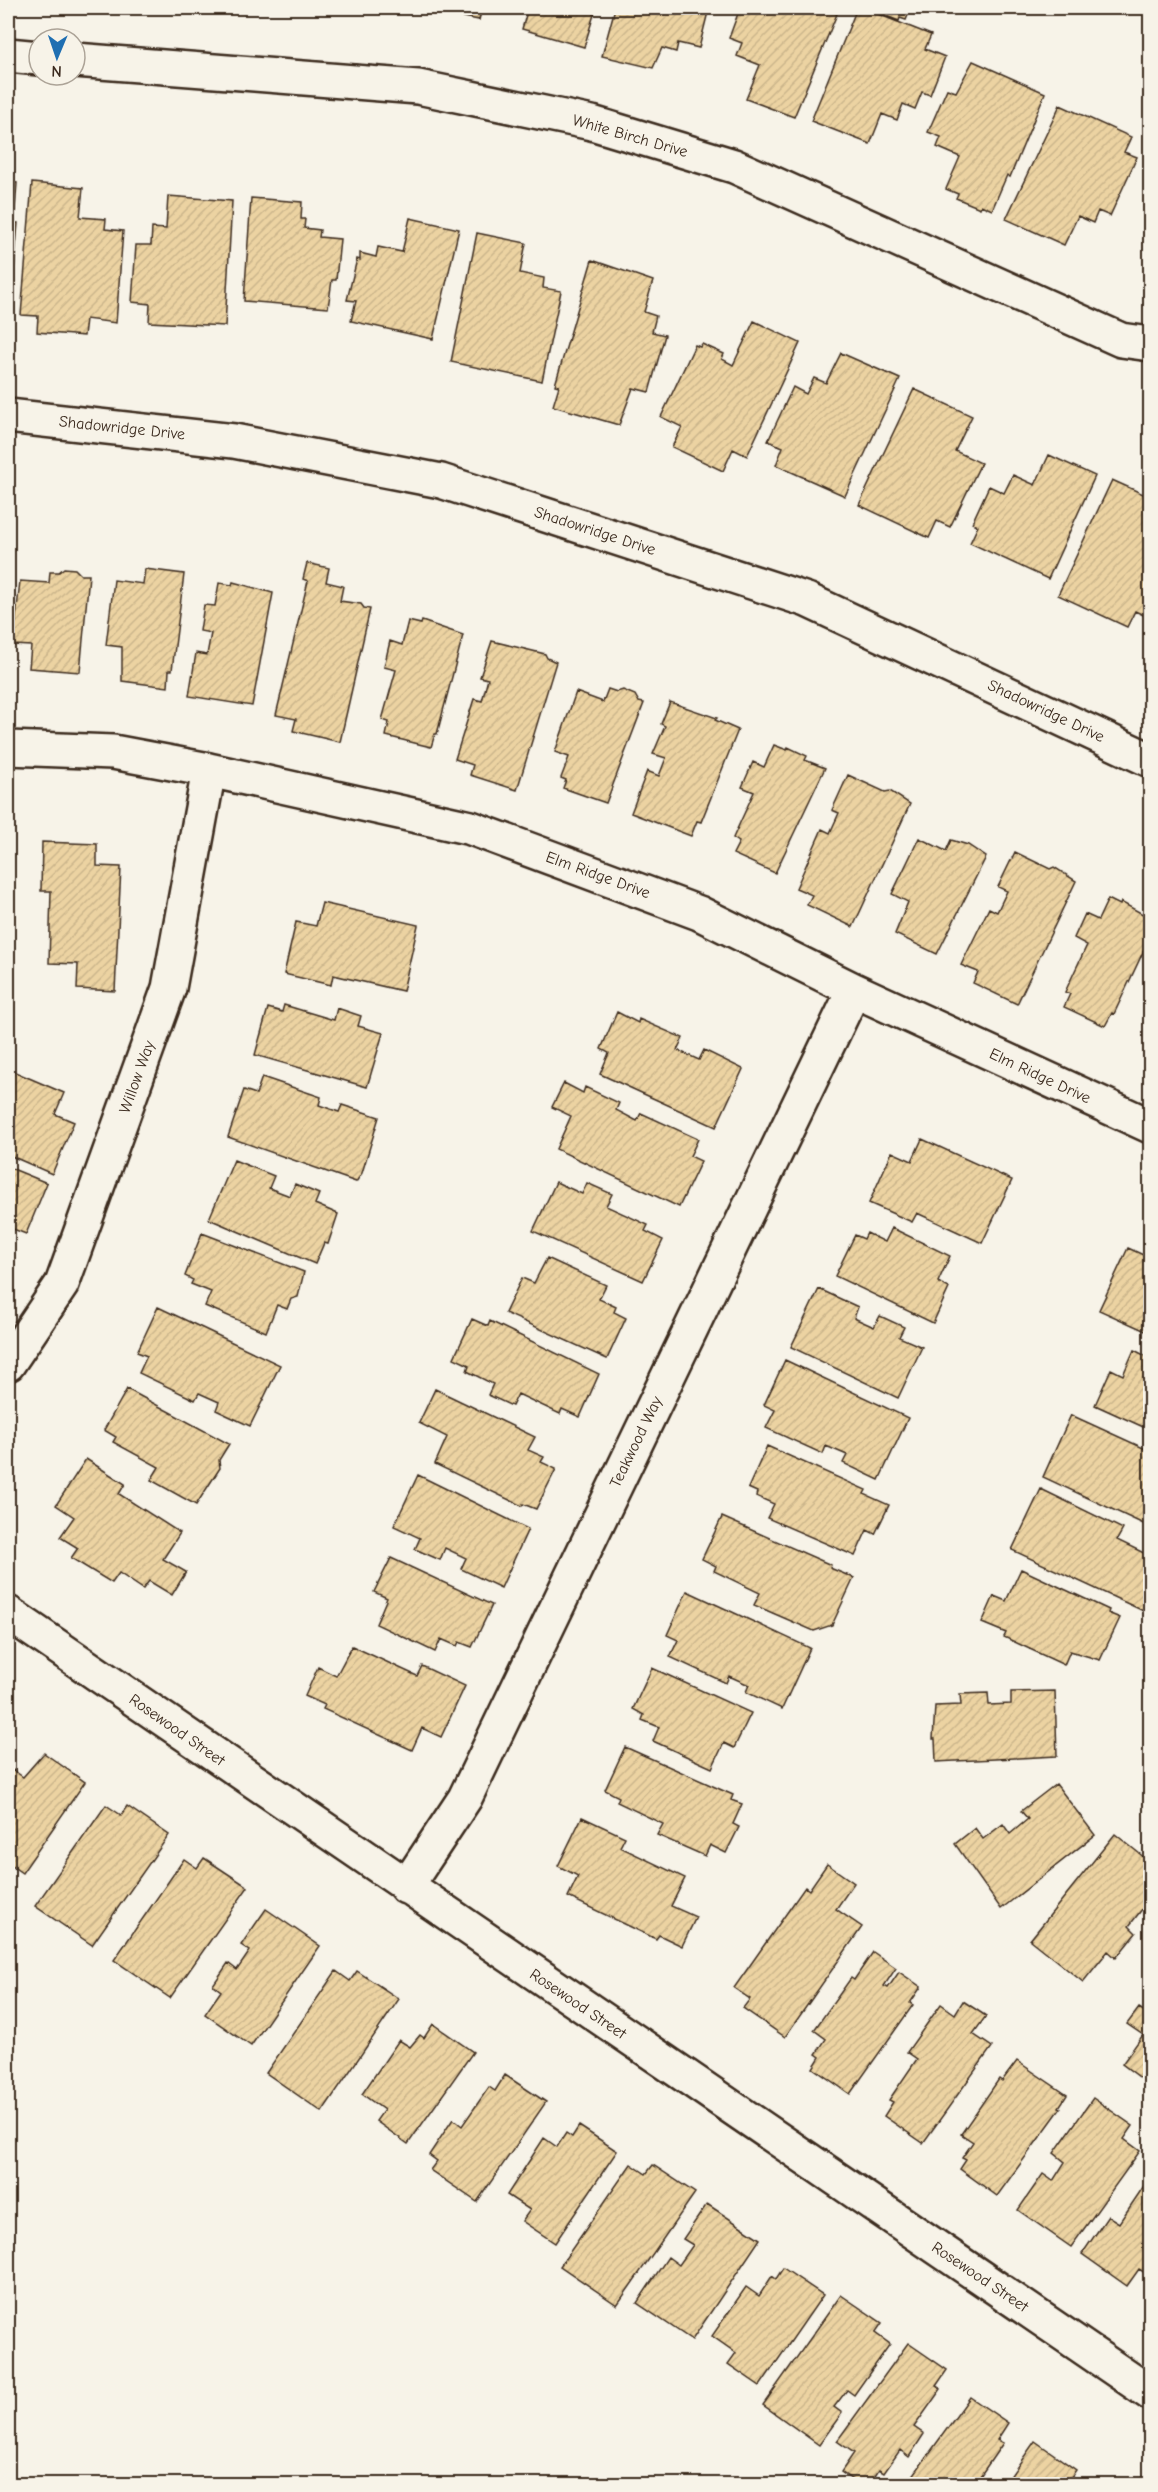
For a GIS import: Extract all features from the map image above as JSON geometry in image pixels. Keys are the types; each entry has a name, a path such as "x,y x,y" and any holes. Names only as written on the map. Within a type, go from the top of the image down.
{"street":[{"path":"8,55 27,57"},
{"name":"White Birch Drive","path":"87,61 418,87 592,123 734,166 1121,340 1150,344"},
{"name":"Shadowridge Drive","path":"8,416 234,441 441,481 807,600 1150,760"},
{"name":"Elm Ridge Drive","path":"8,748 113,752 209,770 471,828 699,913 854,990 1150,1126"},
{"name":"Willow Way","path":"8,1364 62,1284 169,988 209,770"},
{"name":"Teakwood Way","path":"406,1887 465,1798 854,990"},
{"name":"Rosewood Street","path":"8,1613 406,1887 1149,2390"}],"building":[{"path":"429,8 482,8 479,20 429,10"},
{"path":"528,8 596,8 584,47 522,29"},
{"path":"615,8 709,8 699,48 678,43 676,52 662,48 653,68 602,56"},
{"path":"740,8 833,8 831,12 837,14 794,117 746,99 760,65 737,56 742,43 729,38"},
{"path":"857,8 877,8 875,13 931,35 925,49 945,57 930,95 922,92 915,109 903,104 897,120 882,114 870,144 811,121"},
{"path":"878,8 911,8 906,20 900,18 899,21 876,12"},
{"path":"973,61 1045,93 1010,177 1007,175 992,210 981,205 980,208 956,198 958,194 946,189 960,157 937,147 941,137 928,132 947,89 956,92"},
{"path":"1060,105 1131,137 1124,152 1137,157 1110,216 1098,211 1093,223 1078,216 1064,245 1006,219"},
{"path":"8,182 17,183 14,223 18,223 12,295 8,295"},
{"path":"32,183 83,188 80,217 106,219 105,229 123,231 116,323 86,319 84,336 37,332 38,316 21,315"},
{"path":"168,196 232,201 225,326 149,322 150,304 132,302 136,245 151,245 152,228 166,229"},
{"path":"251,198 302,202 301,219 305,219 304,228 320,230 319,237 340,239 336,280 332,280 328,308 244,301"},
{"path":"410,218 459,229 433,339 351,321 356,301 347,300 357,259 360,260 360,253 376,257 378,247 402,252"},
{"path":"477,233 526,243 520,273 544,278 543,288 561,291 542,381 451,362"},
{"path":"592,260 653,281 644,312 656,316 652,332 665,335 649,392 633,388 619,425 553,406 559,386 555,385"},
{"path":"754,321 800,343 747,456 733,449 723,471 672,447 682,427 661,417 695,345 700,347 702,344 724,354 722,359 733,365"},
{"path":"841,353 900,379 845,496 776,465 783,447 768,441 793,387 806,394 814,378 826,383"},
{"path":"914,389 972,416 955,451 981,463 950,527 937,521 929,538 859,505"},
{"path":"1049,455 1095,476 1048,579 970,543 978,526 972,523 989,486 1004,493 1013,475 1035,485"},
{"path":"1112,480 1150,497 1150,618 1135,611 1127,627 1058,595"},
{"path":"307,563 329,568 326,582 343,586 340,601 361,604 364,608 370,609 340,742 293,731 296,719 276,715 308,581 303,579"},
{"path":"64,568 75,569 81,575 89,575 80,672 29,668 31,646 13,645 20,581 49,583 50,572 59,572"},
{"path":"145,569 184,574 168,687 122,681 122,647 106,645 114,580 143,584"},
{"path":"233,582 273,593 252,706 189,696 196,653 207,655 211,633 200,631 204,605 215,606 219,583 232,585"},
{"path":"408,621 421,624 422,621 463,635 437,734 435,734 431,747 386,736 389,722 382,720 396,670 384,667 390,641 402,645"},
{"path":"492,641 545,654 547,658 556,662 517,790 470,775 473,765 455,759 474,699 482,701 488,679 480,677"},
{"path":"608,689 617,692 623,690 635,695 639,702 644,703 606,803 563,788 566,780 561,778 569,757 555,752 576,692 603,702"},
{"path":"670,702 717,718 715,720 738,730 701,822 697,821 691,836 631,813 647,771 659,776 666,758 653,754 665,726 661,724"},
{"path":"774,745 787,750 788,747 807,756 805,760 825,768 775,873 733,854 739,842 733,838 754,792 742,787 753,762 764,767"},
{"path":"848,775 885,792 890,791 910,804 853,927 807,905 812,895 796,888 822,829 830,833 839,813 832,810"},
{"path":"919,838 946,851 951,840 968,845 986,857 937,954 895,934 908,902 892,894"},
{"path":"42,842 97,844 97,866 121,867 115,991 77,989 78,964 49,963 51,891 41,891"},
{"path":"1015,852 1050,869 1054,867 1076,881 1017,1004 973,983 978,972 961,965 989,908 997,912 1007,891 998,887"},
{"path":"8,857 10,857 8,924"},
{"path":"1108,899 1120,905 1121,902 1150,918 1150,937 1114,1014 1112,1013 1105,1026 1064,1007 1070,994 1065,992 1087,945 1074,938 1085,914 1098,920"},
{"path":"322,903 418,925 403,991 333,975 331,985 284,974 296,922 316,926"},
{"path":"284,1005 334,1020 337,1008 361,1016 358,1026 383,1033 367,1087 255,1055 268,1008 282,1012"},
{"path":"617,1012 638,1023 639,1019 683,1038 677,1050 699,1060 704,1050 743,1069 716,1127 600,1074 609,1053 601,1049"},
{"path":"8,1069 64,1093 55,1114 74,1122 52,1174 9,1155 13,1145 8,1143"},
{"path":"262,1077 321,1097 319,1105 339,1112 342,1105 379,1117 362,1173 356,1182 228,1137 244,1090 256,1094"},
{"path":"564,1083 583,1093 585,1087 619,1103 616,1110 637,1121 641,1113 698,1139 690,1156 701,1161 679,1207 556,1149 571,1116 552,1107"},
{"path":"922,1139 1012,1180 982,1243 917,1213 912,1222 869,1203 892,1152 912,1161"},
{"path":"234,1160 274,1176 269,1188 290,1196 295,1184 319,1194 315,1204 338,1214 328,1244 324,1243 315,1264 209,1219"},
{"path":"8,1167 47,1183 26,1234 8,1227"},
{"path":"556,1182 582,1194 587,1183 612,1194 606,1206 648,1225 645,1231 663,1240 643,1281 533,1231"},
{"path":"892,1228 950,1256 938,1282 949,1288 933,1323 835,1276 855,1235 864,1239 867,1233 885,1242"},
{"path":"202,1233 304,1272 298,1297 291,1299 287,1309 277,1305 266,1332 205,1306 211,1292 191,1284 193,1280 185,1276"},
{"path":"1128,1248 1150,1258 1150,1333 1099,1310"},
{"path":"547,1258 606,1285 599,1299 616,1307 614,1312 626,1318 607,1359 505,1313 522,1278 534,1283"},
{"path":"819,1289 858,1307 854,1318 874,1327 880,1316 904,1327 899,1337 922,1347 898,1398 791,1347"},
{"path":"158,1307 280,1365 250,1426 216,1410 219,1402 199,1393 195,1400 139,1373 147,1356 137,1352"},
{"path":"472,1319 488,1326 490,1321 599,1374 580,1417 562,1409 560,1414 518,1394 512,1406 488,1395 493,1384 467,1371 469,1365 454,1358"},
{"path":"1134,1350 1150,1358 1150,1430 1095,1405 1111,1369 1123,1375"},
{"path":"785,1360 908,1418 879,1480 843,1463 847,1455 826,1446 823,1454 766,1428 775,1410 764,1405"},
{"path":"127,1389 229,1444 219,1460 220,1468 196,1505 151,1480 159,1467 113,1442 116,1437 104,1430"},
{"path":"435,1389 535,1437 528,1450 544,1457 541,1462 556,1469 536,1509 523,1504 522,1506 435,1464 447,1437 419,1423"},
{"path":"1071,1415 1150,1451 1150,1527 1043,1477"},
{"path":"767,1446 866,1490 864,1494 889,1505 875,1534 867,1530 855,1556 767,1518 774,1504 756,1496 757,1492 748,1488"},
{"path":"86,1459 125,1484 119,1494 180,1533 163,1559 186,1572 172,1595 149,1581 143,1589 119,1573 112,1583 71,1558 78,1548 60,1537 74,1517 56,1505"},
{"path":"418,1475 528,1529 501,1588 461,1569 466,1558 445,1548 440,1560 415,1549 420,1538 394,1526"},
{"path":"1041,1489 1123,1529 1117,1540 1150,1556 1150,1614 1012,1550"},
{"path":"722,1517 831,1565 830,1568 854,1578 832,1625 814,1631 754,1605 760,1593 714,1571 716,1566 702,1559"},
{"path":"391,1558 492,1605 472,1647 459,1642 457,1646 441,1639 435,1652 376,1624 387,1598 374,1592"},
{"path":"1021,1569 1109,1610 1108,1613 1120,1618 1100,1660 1070,1651 1064,1665 1004,1637 1006,1633 982,1623 994,1596 1006,1601"},
{"path":"687,1591 810,1648 782,1709 746,1692 749,1685 729,1676 726,1683 670,1657 678,1640 667,1635"},
{"path":"352,1646 417,1676 422,1666 465,1686 441,1737 422,1728 412,1750 323,1709 325,1705 305,1696 318,1667 336,1676"},
{"path":"652,1668 751,1713 734,1748 724,1743 712,1768 653,1741 659,1727 642,1720 644,1715 633,1709"},
{"path":"1055,1691 1057,1756 936,1762 935,1739 933,1739 935,1706 961,1705 960,1694 988,1693 989,1705 1011,1704 1011,1692"},
{"path":"625,1747 733,1795 731,1800 742,1804 733,1824 739,1827 726,1853 710,1845 705,1856 657,1835 663,1824 617,1802 619,1797 605,1790"},
{"path":"44,1753 85,1782 22,1873 8,1863 8,1778 13,1770 23,1777"},
{"path":"1056,1784 1095,1835 1001,1909 955,1844 975,1828 983,1839 1003,1824 1010,1834 1028,1819 1021,1811"},
{"path":"106,1805 121,1815 127,1806 169,1835 92,1945 35,1906"},
{"path":"582,1817 625,1837 620,1847 685,1878 671,1906 696,1917 682,1946 659,1935 656,1939 568,1897 578,1876 558,1866"},
{"path":"1115,1834 1150,1862 1147,1875 1150,1878 1150,1899 1129,1926 1136,1933 1116,1958 1108,1951 1083,1982 1030,1940"},
{"path":"204,1858 248,1887 170,1998 114,1960 184,1859 197,1868"},
{"path":"827,1864 854,1883 836,1909 862,1927 785,2037 743,2008 750,1999 734,1988 805,1887 809,1890"},
{"path":"266,1909 320,1946 251,2046 205,2014 221,1991 213,1985 228,1963 237,1970 250,1951 241,1945"},
{"path":"873,1952 896,1968 884,1986 888,1988 899,1972 921,1987 910,2003 913,2005 850,2094 813,2068 820,2057 816,2054 826,2039 814,2030 851,1978 854,1980"},
{"path":"336,1971 350,1981 357,1971 399,1999 322,2112 266,2073"},
{"path":"963,2001 986,2016 973,2034 992,2047 923,2143 884,2116 893,2102 889,2100 917,2059 907,2052 941,2004 955,2014"},
{"path":"1139,2008 1150,2015 1150,2085 1122,2064 1143,2035 1127,2024"},
{"path":"433,2024 473,2052 408,2144 376,2121 384,2110 362,2094 399,2040 410,2047 420,2035 424,2038"},
{"path":"1017,2061 1067,2095 1059,2107 1061,2108 997,2196 960,2169 966,2160 962,2158 973,2142 961,2134 999,2079 1002,2081"},
{"path":"505,2075 546,2102 477,2202 430,2170 437,2161 429,2155 453,2119 462,2126 489,2087 495,2091"},
{"path":"1093,2098 1133,2126 1124,2139 1140,2151 1071,2247 1018,2210 1043,2174 1053,2181 1065,2162 1054,2153"},
{"path":"579,2126 617,2151 555,2243 522,2221 530,2210 507,2195 544,2138 557,2147 566,2133 572,2137"},
{"path":"631,2164 646,2174 653,2165 695,2193 617,2305 560,2266"},
{"path":"1150,2177 1150,2276 1139,2269 1127,2286 1082,2254 1108,2216 1119,2223"},
{"path":"707,2204 760,2239 692,2340 637,2303 668,2257 679,2265 693,2245 683,2239"},
{"path":"783,2268 823,2295 760,2386 728,2364 736,2353 712,2336 746,2287 759,2296 772,2276 776,2279"},
{"path":"841,2295 882,2323 875,2333 890,2344 854,2395 847,2390 834,2407 842,2413 819,2445 763,2405"},
{"path":"908,2343 947,2370 936,2386 941,2389 914,2427 924,2434 909,2457 900,2450 884,2473 879,2470 870,2484 858,2484 841,2472 854,2453 837,2441"},
{"path":"970,2397 1008,2423 997,2440 1003,2443 976,2482 980,2484 907,2484"},
{"path":"1035,2441 1076,2470 1069,2480 1077,2484 1005,2484"}]}
